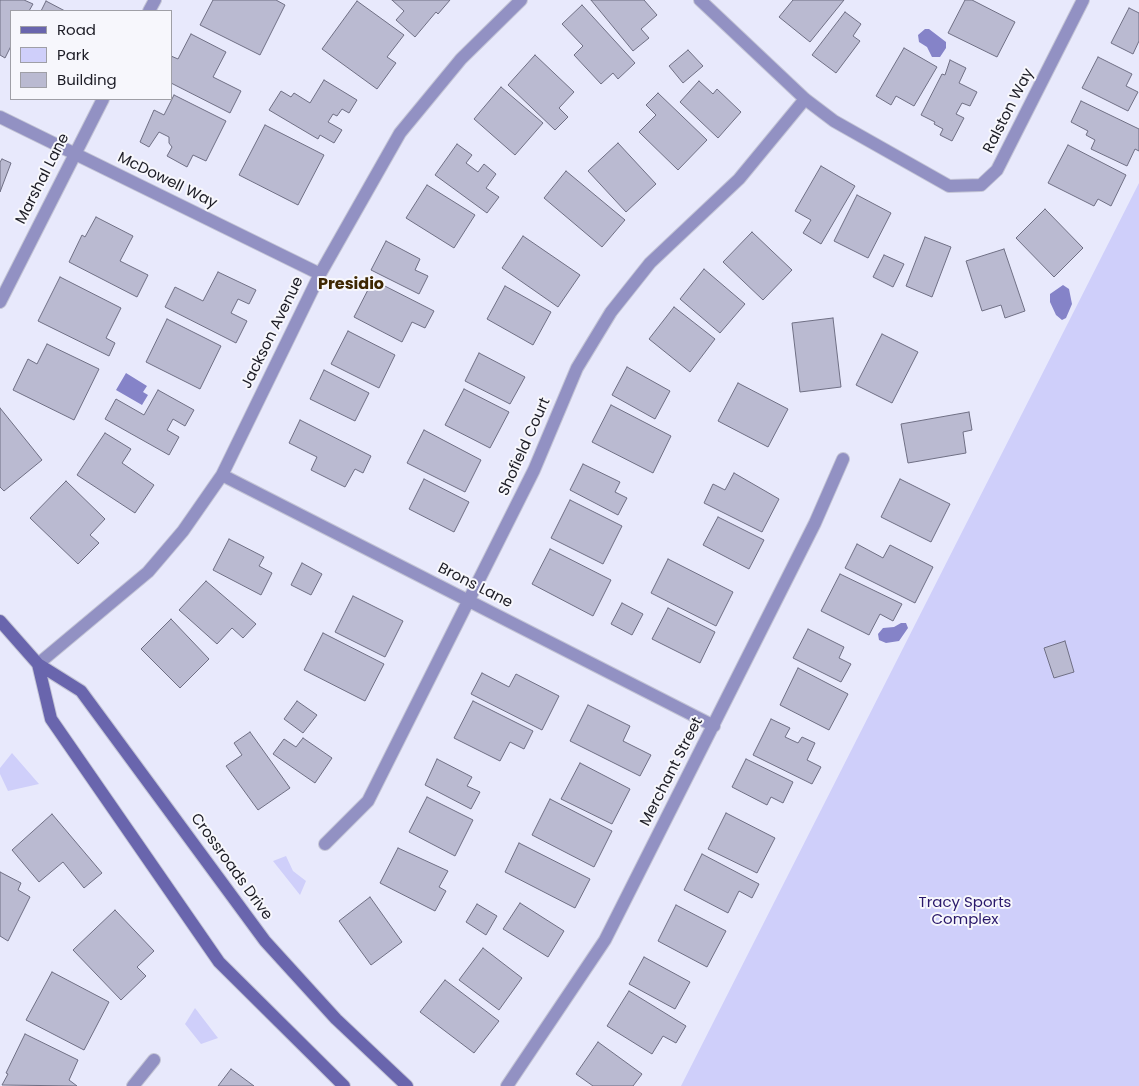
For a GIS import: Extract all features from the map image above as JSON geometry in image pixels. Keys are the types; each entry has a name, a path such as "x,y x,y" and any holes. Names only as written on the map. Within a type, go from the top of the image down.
{"street":[{"name":"Jackson Avenue","path":"38,664 148,572 183,531 222,475 320,274 400,133 461,59 521,0"},
{"name":"Ralston Way","path":"700,0 805,99 834,121 949,186 981,185 997,170 1083,0"},
{"name":"Shofield Court","path":"324,844 368,801 470,601 534,470 577,368 610,312 650,263 739,179 805,99"},
{"name":"Marshal Lane","path":"0,302 102,100"},
{"name":"McDowell Way","path":"0,117 320,274"},
{"name":"Merchant Street","path":"507,1086 605,940 714,726 814,523 843,459"},
{"name":"Brons Lane","path":"222,475 714,726"},
{"name":"Crossroads Drive","path":"0,621 38,664 81,691 265,941 336,1020 407,1086"},
{"name":"Crossroads Drive","path":"38,664 51,719 219,962 344,1086"},
{"path":"133,1086 154,1060"}],"green space":[{"name":"Tracy Sports Complex","path":"1139,183 1139,1086 681,1086"},
{"path":"12,753 39,784 8,791 0,774 0,768"},
{"path":"286,856 293,871 306,881 300,895 273,861"},
{"path":"195,1008 218,1038 201,1044 185,1024"}],"shaded area":[{"path":"925,29 929,29 946,42 946,48 940,57 932,57 927,47 919,42 918,35"},
{"path":"1063,285 1069,289 1072,304 1066,318 1062,320 1056,315 1050,302 1050,294"},
{"path":"126,373 147,386 143,392 148,395 142,405 116,390"},
{"path":"901,623 906,623 908,628 899,641 886,643 879,640 878,634 883,628 894,627"}],"building":[{"path":"0,0 24,0 33,4 30,10 10,10 10,48 5,58 0,55"},
{"path":"213,0 276,0 285,5 260,55 200,25"},
{"path":"392,0 450,0 438,14 436,12 415,37 396,20 404,11"},
{"path":"591,0 644,0 657,15 641,29 649,38 633,51"},
{"path":"793,0 844,0 810,42 779,17"},
{"path":"965,0 972,0 1015,22 997,57 948,33"},
{"path":"46,1 63,10 42,10"},
{"path":"357,1 404,35 387,57 396,63 377,89 322,49"},
{"path":"582,5 635,63 618,79 613,73 601,84 574,55 583,46 562,24"},
{"path":"1129,8 1139,13 1139,41 1133,54 1111,43"},
{"path":"845,12 861,24 853,36 860,41 836,73 812,55"},
{"path":"191,34 226,52 213,77 241,91 230,113 172,84 172,56 178,59"},
{"path":"904,48 937,67 914,106 896,96 891,105 876,96"},
{"path":"688,50 703,66 683,83 669,66"},
{"path":"535,55 574,92 559,108 568,117 555,130 508,85"},
{"path":"1098,57 1132,74 1126,86 1138,92 1128,111 1082,88"},
{"path":"950,60 966,68 959,83 977,92 970,106 962,103 956,114 964,118 952,141 940,135 943,129 934,124 935,122 921,115 942,74 945,75"},
{"path":"324,80 357,100 349,113 342,109 337,116 333,114 328,122 342,130 334,143 320,135 318,139 269,110 281,91 291,97 294,93 310,103"},
{"path":"699,81 713,94 717,89 741,112 718,138 680,102"},
{"path":"501,87 543,123 515,155 474,119"},
{"path":"658,93 707,140 678,170 639,132 656,115 646,105"},
{"path":"174,95 226,121 206,161 193,155 187,167 167,156 172,147 169,143 169,137 159,132 149,147 140,142 154,110 164,115"},
{"path":"1081,101 1139,129 1139,151 1135,149 1127,166 1091,149 1095,140 1086,135 1088,131 1071,122"},
{"path":"265,125 324,155 298,205 239,175"},
{"path":"618,143 656,184 626,212 588,171"},
{"path":"457,144 472,155 466,163 478,172 484,164 496,174 486,188 499,197 487,213 435,175"},
{"path":"1068,145 1126,175 1111,206 1098,199 1094,206 1048,183"},
{"path":"2,159 11,163 0,192 0,162"},
{"path":"821,166 855,186 821,244 803,233 811,220 795,211"},
{"path":"566,171 625,220 602,247 544,198"},
{"path":"427,185 475,215 454,248 406,218"},
{"path":"857,195 891,213 868,258 834,241"},
{"path":"1045,209 1083,248 1054,277 1016,238"},
{"path":"96,217 133,236 120,261 148,275 137,297 69,262 82,235 85,237"},
{"path":"752,232 792,270 763,300 723,262"},
{"path":"523,236 580,275 558,307 502,268"},
{"path":"925,237 951,247 932,297 906,286"},
{"path":"386,241 420,259 415,270 428,276 419,294 371,270"},
{"path":"1004,249 1025,311 1005,318 1001,305 982,311 966,261"},
{"path":"884,255 904,264 893,287 873,277"},
{"path":"704,269 745,304 720,333 680,299"},
{"path":"218,272 256,290 249,304 238,299 231,313 247,321 236,343 165,307 175,287 203,301"},
{"path":"60,277 121,308 106,338 115,343 109,356 38,321"},
{"path":"373,280 434,311 425,328 412,322 402,342 354,317"},
{"path":"505,286 551,312 533,345 487,319"},
{"path":"674,307 715,339 690,372 649,339"},
{"path":"833,318 841,387 800,392 792,323"},
{"path":"167,319 221,346 200,389 146,362"},
{"path":"348,331 395,355 379,388 331,364"},
{"path":"882,334 918,352 892,403 856,385"},
{"path":"47,344 99,369 74,420 13,390 28,359 37,364"},
{"path":"479,353 525,377 510,404 465,381"},
{"path":"627,367 670,391 655,419 612,395"},
{"path":"324,370 369,393 355,421 310,399"},
{"path":"738,383 788,409 768,447 718,421"},
{"path":"464,389 509,412 490,448 445,425"},
{"path":"158,390 194,410 185,426 173,419 167,430 179,437 169,455 105,419 116,399 144,415"},
{"path":"611,405 671,436 653,473 592,442"},
{"path":"0,408 42,460 4,491 0,487"},
{"path":"969,412 972,430 963,432 966,453 908,463 901,424"},
{"path":"300,420 371,456 363,473 355,469 345,487 311,470 317,457 289,443"},
{"path":"424,430 481,460 465,492 407,463"},
{"path":"105,433 131,449 122,463 154,485 135,513 77,475"},
{"path":"583,464 620,482 615,492 627,498 618,515 570,490"},
{"path":"734,473 779,499 762,532 704,503 713,484 725,490"},
{"path":"424,479 469,502 454,532 409,509"},
{"path":"900,479 950,504 931,542 881,517"},
{"path":"66,481 105,519 90,535 99,543 78,564 30,518"},
{"path":"570,500 622,526 603,564 551,538"},
{"path":"718,517 764,540 749,569 703,545"},
{"path":"229,539 264,557 259,566 272,573 261,595 213,570"},
{"path":"857,544 883,558 890,545 933,567 915,603 845,568"},
{"path":"550,549 611,580 593,616 532,584"},
{"path":"668,559 733,592 716,626 651,593"},
{"path":"302,563 322,574 311,595 291,585"},
{"path":"840,574 902,604 893,621 880,614 869,635 821,611"},
{"path":"206,581 256,624 243,638 232,628 217,644 179,610"},
{"path":"353,596 403,621 385,657 335,632"},
{"path":"622,603 643,614 632,635 611,624"},
{"path":"668,608 715,632 700,663 652,639"},
{"path":"171,619 209,659 180,688 141,649"},
{"path":"808,629 844,647 839,658 851,664 841,682 793,658"},
{"path":"323,633 384,664 365,701 304,670"},
{"path":"1065,641 1074,672 1054,678 1044,648"},
{"path":"798,668 848,694 829,730 780,705"},
{"path":"482,673 509,687 516,674 559,696 542,730 471,694"},
{"path":"297,701 317,715 303,733 284,719"},
{"path":"473,701 533,731 524,749 510,742 500,761 454,738"},
{"path":"588,705 630,726 623,741 651,755 640,776 570,741"},
{"path":"771,719 790,728 785,737 798,743 802,737 815,743 807,760 821,767 812,784 753,755"},
{"path":"250,732 290,788 258,810 226,766 242,755 234,743"},
{"path":"303,738 332,758 315,783 273,754 284,739 296,747"},
{"path":"437,759 472,777 467,786 480,792 471,809 425,785"},
{"path":"746,759 793,782 783,803 771,797 767,805 732,787"},
{"path":"580,763 630,789 612,824 561,799"},
{"path":"427,797 473,820 455,856 409,832"},
{"path":"550,799 612,831 594,867 532,835"},
{"path":"726,813 775,838 757,873 708,849"},
{"path":"52,814 102,873 84,888 63,862 39,882 12,850"},
{"path":"519,843 590,879 575,908 505,872"},
{"path":"398,848 448,871 439,887 446,891 435,911 380,883"},
{"path":"702,854 759,884 752,898 739,891 728,913 684,890"},
{"path":"0,872 21,883 18,890 30,897 8,941 0,936"},
{"path":"370,897 402,942 371,965 339,921"},
{"path":"520,903 564,931 548,957 503,929"},
{"path":"477,904 497,916 486,935 466,922"},
{"path":"676,905 726,931 707,967 658,941"},
{"path":"115,910 154,951 137,967 146,976 121,1000 73,950"},
{"path":"483,948 522,978 499,1010 459,980"},
{"path":"644,957 690,982 675,1009 629,984"},
{"path":"52,972 109,1002 84,1050 26,1020"},
{"path":"445,980 499,1021 474,1053 420,1012"},
{"path":"629,991 686,1026 676,1043 663,1036 652,1054 607,1026"},
{"path":"25,1034 78,1060 69,1080 77,1086 2,1085"},
{"path":"598,1042 642,1074 633,1086 593,1086 576,1074"},
{"path":"231,1069 254,1086 218,1086"}],"district":[{"name":"Presidio","path":"351,285"}]}
